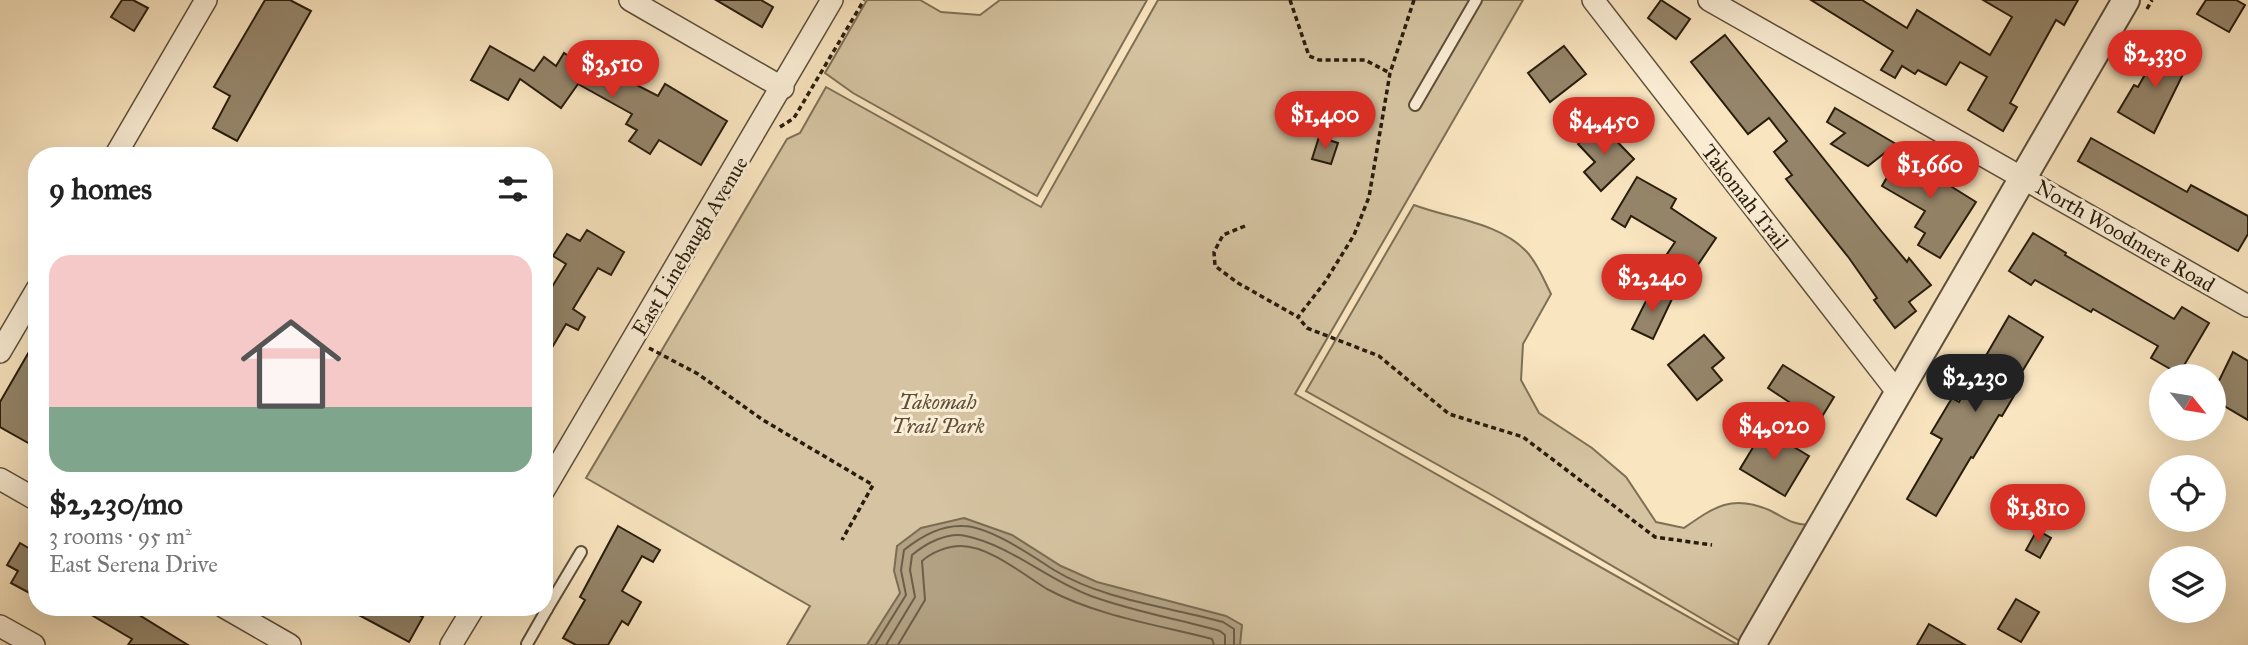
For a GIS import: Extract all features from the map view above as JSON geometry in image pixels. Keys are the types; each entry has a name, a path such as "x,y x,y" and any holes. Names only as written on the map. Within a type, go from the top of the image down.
{"street":[{"path":"120,147 206,0"},
{"path":"630,0 783,88"},
{"name":"East Linebaugh Avenue","path":"553,475 783,88 832,0"},
{"name":"Takomah Trail","path":"1592,0 1898,393"},
{"name":"North Woodmere Road","path":"1709,0 2248,306"},
{"path":"1752,645 2126,0"},
{"path":"0,352 28,304"},
{"path":"0,479 28,495"},
{"path":"240,616 290,645"},
{"path":"451,645 469,616"},
{"path":"0,626 34,645"}],"lane":[{"path":"1415,105 1476,0"},
{"path":"553,597 581,552"},
{"path":"527,644 542,616"}],"path":[{"path":"1290,0 1309,56 1319,60 1365,60 1390,73"},
{"path":"1298,317 1325,282 1354,235 1369,197 1390,73 1414,0"},
{"path":"1245,226 1223,235 1214,252 1215,266 1238,283 1298,317 1307,328 1379,356 1449,414 1523,437 1655,537 1712,545"},
{"path":"647,347 698,374 763,420 873,485 842,540"}],"green space":[{"path":"867,0 920,0 941,12 980,15 1000,0 1147,0 1037,196 853,93 825,73"},
{"name":"Takomah Trail Park","path":"1158,0 1523,0 1295,394 1738,645 787,645 810,606 586,478 787,139 800,133 826,87 1041,207"},
{"path":"1414,205 1488,227 1515,241 1530,255 1551,294 1523,344 1521,380 1539,413 1592,448 1626,477 1656,522 1684,528 1714,509 1744,503 1769,510 1793,522 1809,525 1740,641 1490,494 1306,391"}],"water":[{"path":"964,518 1012,535 1061,566 1097,582 1226,616 1242,625 1240,645 867,645 900,593 894,571 897,546 921,528"}],"building":[{"path":"122,0 133,0 148,8 134,31 111,17"},
{"path":"265,0 290,0 311,11 237,141 213,128 230,96 214,87"},
{"path":"716,0 761,0 773,7 762,27"},
{"path":"1661,0 1690,19 1676,39 1648,18"},
{"path":"1811,0 1862,0 1907,28 1917,10 1990,55 2012,17 1983,0 2078,0 2064,25 2056,20 2010,103 2017,107 2003,131 1968,110 1987,77 1960,62 1946,85 1918,70 1915,74 1902,66 1895,78 1881,70 1893,51"},
{"path":"2206,0 2236,0 2245,5 2229,32 2197,14"},
{"path":"1725,35 1882,232 1907,262 1909,258 1931,285 1909,302 1916,311 1895,328 1874,300 1877,298 1849,258 1786,179 1792,175 1774,152 1787,141 1769,118 1748,134 1691,62"},
{"path":"490,46 534,71 544,57 556,66 564,53 596,75 608,53 630,65 623,78 658,96 665,84 727,121 701,165 659,140 650,154 629,141 637,130 626,124 632,114 578,84 561,108 520,79 508,100 471,80"},
{"path":"1564,46 1586,74 1550,102 1528,73"},
{"path":"2161,46 2189,62 2154,133 2118,112 2134,85 2138,87"},
{"path":"1835,108 1896,144 1868,166 1831,144 1845,133 1827,122"},
{"path":"1599,123 1634,159 1601,191 1584,172 1595,162 1578,144"},
{"path":"1319,137 1338,143 1331,164 1312,159"},
{"path":"2091,138 2187,192 2191,185 2248,216 2248,234 2238,251 2078,161"},
{"path":"1904,148 1940,170 1936,177 1976,202 1940,258 1918,245 1925,233 1915,227 1925,211 1882,186"},
{"path":"1637,177 1676,199 1671,208 1716,238 1687,281 1661,263 1675,242 1631,216 1625,227 1612,219"},
{"path":"587,230 624,252 611,275 598,268 573,309 585,317 578,330 566,324 553,346 553,285 566,264 553,256 567,234 580,241"},
{"path":"2033,233 2066,253 2065,255 2174,319 2182,307 2209,323 2185,364 2162,364 2151,358 2158,346 2093,309 2091,312 2035,280 2031,285 2009,271"},
{"path":"1652,289 1672,299 1653,339 1632,329"},
{"path":"2009,316 2043,337 2017,380 2022,382 2002,416 1999,415 1973,458 1971,457 1936,516 1907,499 1942,439 1931,433 1952,398 1959,402"},
{"path":"1704,335 1724,358 1712,368 1722,380 1697,400 1668,365"},
{"path":"2233,352 2248,361 2248,420 2226,407 2226,366"},
{"path":"28,354 28,443 0,427 0,402"},
{"path":"1783,365 1834,397 1815,428 1794,415 1798,408 1768,388"},
{"path":"1764,429 1809,456 1785,496 1740,469"},
{"path":"618,526 660,550 653,562 642,556 622,591 641,602 628,625 622,621 608,645 576,645 563,638 585,600 580,597"},
{"path":"2037,530 2051,538 2040,558 2026,550"},
{"path":"20,543 28,548 28,592 11,583 18,571 7,565"},
{"path":"2016,599 2039,612 2021,642 1998,629"},
{"path":"93,616 141,616 188,645 128,645 132,639"},
{"path":"361,616 423,617 409,642"},
{"path":"1929,624 1965,645 1917,645"}]}
